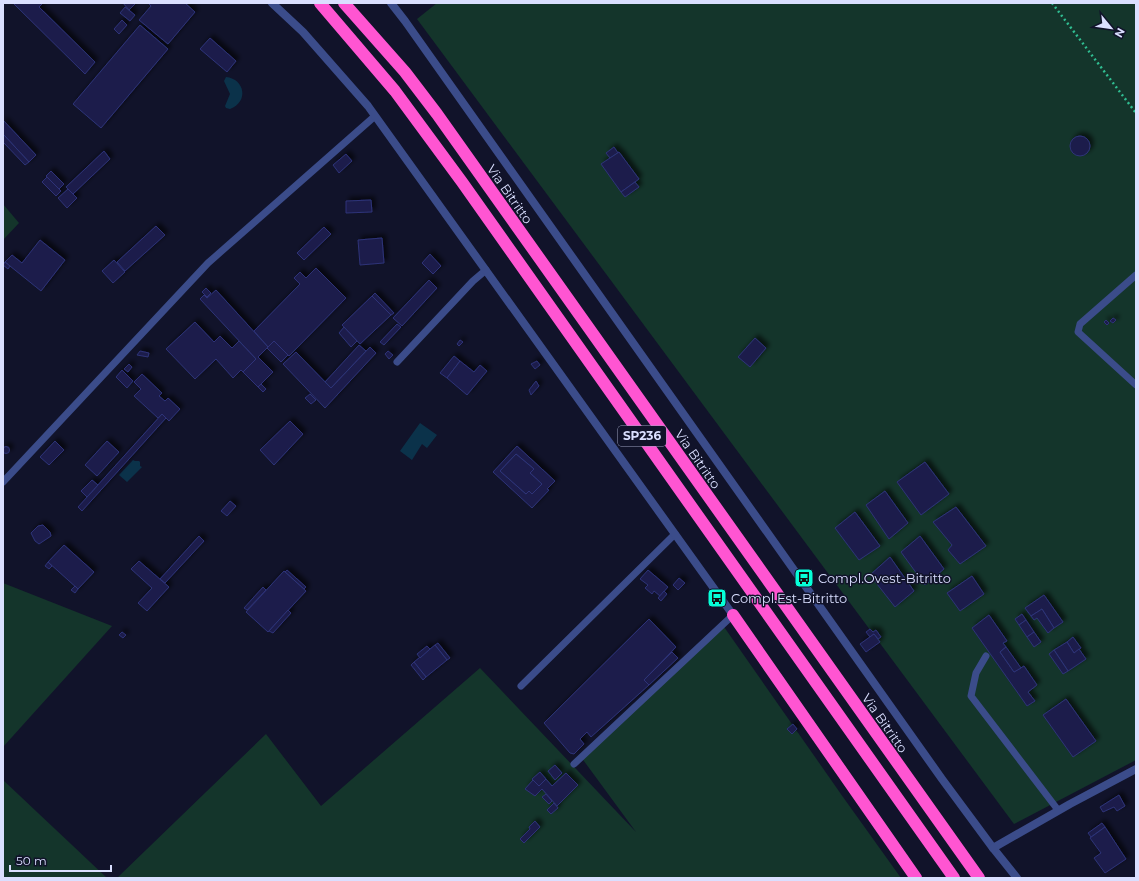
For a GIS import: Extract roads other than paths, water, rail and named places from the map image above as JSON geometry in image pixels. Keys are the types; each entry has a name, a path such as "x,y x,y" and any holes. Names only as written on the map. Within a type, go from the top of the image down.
{"highway":[{"name":"SP236","path":"320,3 395,91 458,176 953,878"},
{"name":"Via Bitritto","path":"344,3 404,72 437,114 979,878"},
{"path":"350,3 367,29"},
{"path":"732,615 916,878"}],"street":[{"path":"272,3 302,32 376,116 732,615"},
{"path":"391,3 942,780 1017,878"},
{"path":"993,848 1058,810 1136,769"}],"lane":[{"path":"3,482 208,263 376,116"},
{"path":"396,362 473,281 486,270"},
{"path":"1136,275 1080,324 1078,332 1136,385"},
{"path":"521,686 675,534"},
{"path":"574,764 732,615"},
{"path":"986,656 976,673 971,696 1058,810"}],"water":[{"path":"226,77 237,82 241,86 242,91 240,101 236,106 230,109 226,108 225,106 230,94 224,81"},
{"path":"420,423 437,435 427,448 422,444 412,460 400,451"},
{"path":"133,460 139,461 140,466 142,467 127,482 119,475"}],"place":[{"name":"Compl.Ovest-Bitritto","path":"804,578"},
{"name":"Compl.Est-Bitritto","path":"717,598"}]}
